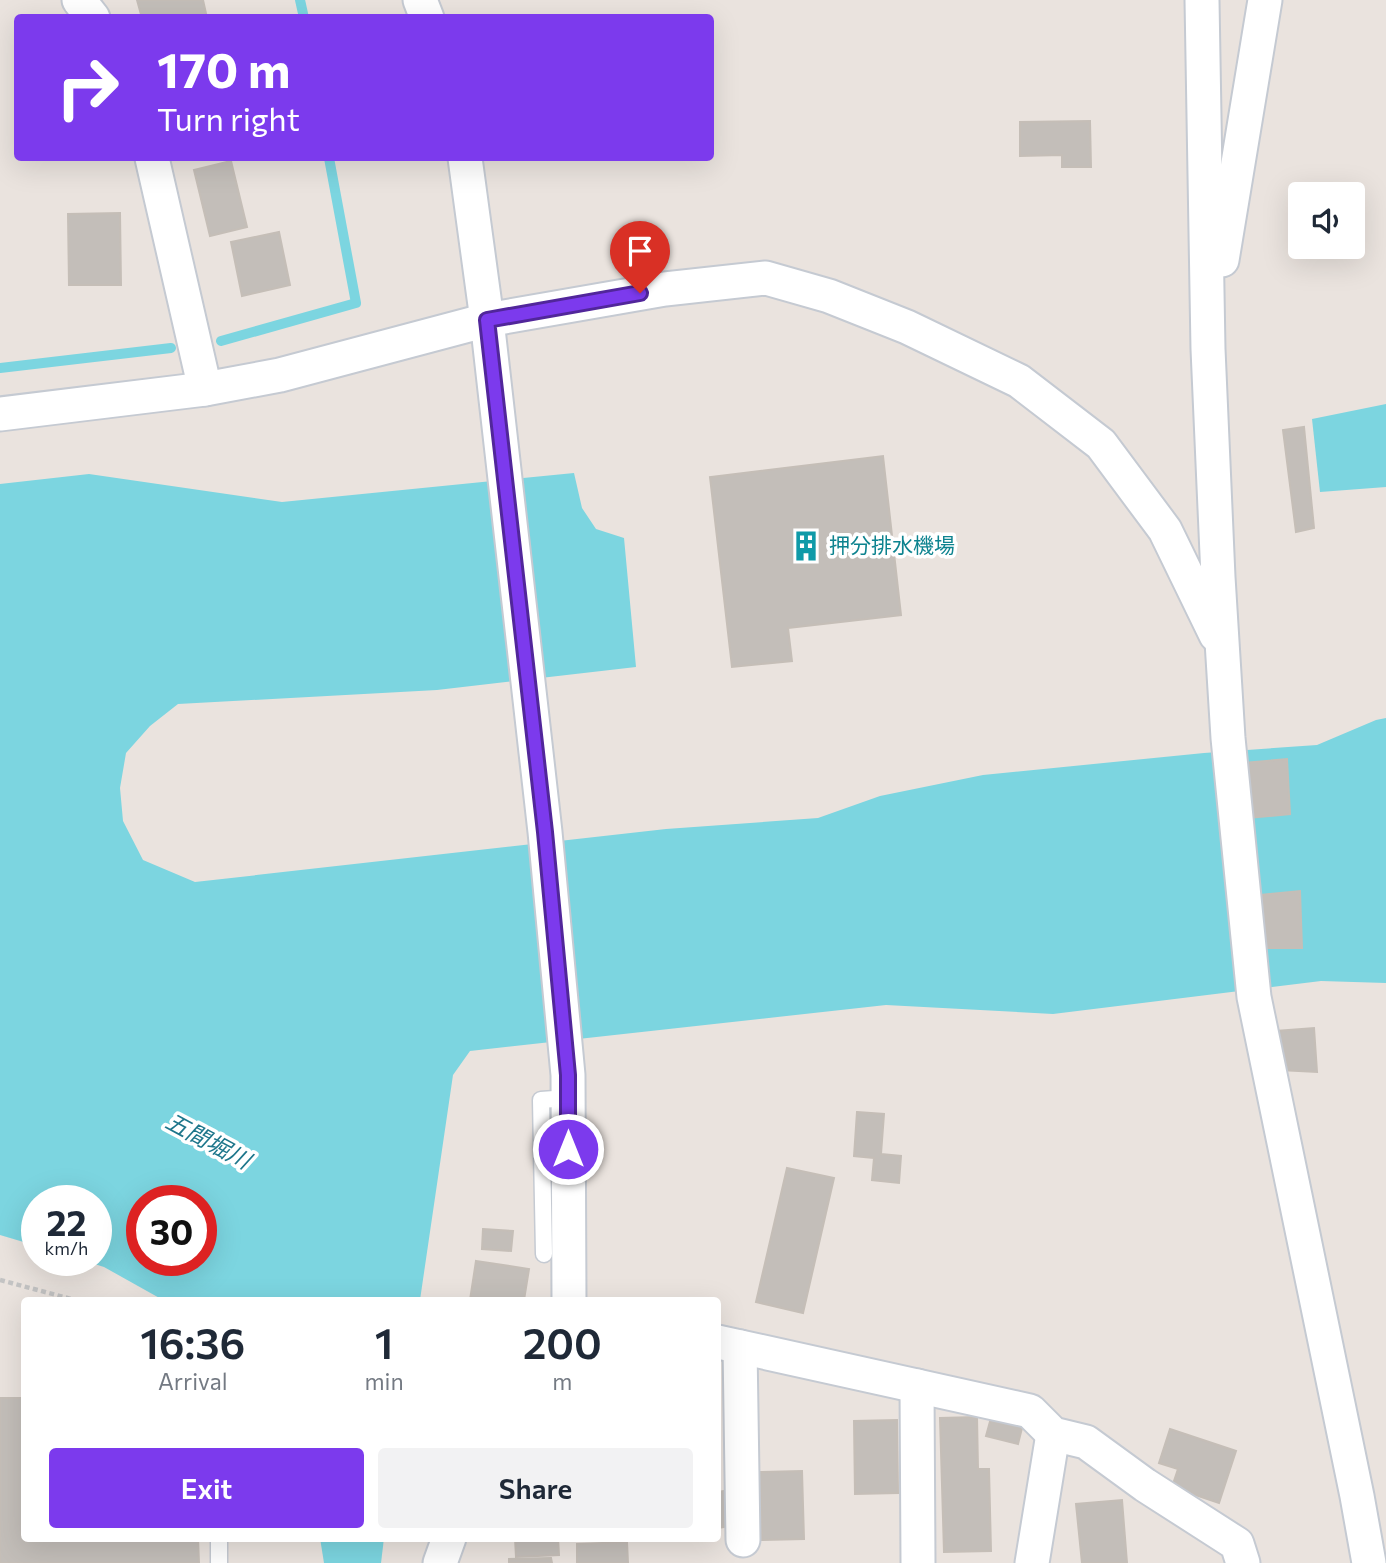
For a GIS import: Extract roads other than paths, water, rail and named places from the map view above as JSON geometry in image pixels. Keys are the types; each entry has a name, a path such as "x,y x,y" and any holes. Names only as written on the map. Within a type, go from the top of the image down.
{"street":[{"path":"79,0 90,14"},
{"path":"1202,0 1208,349 1223,649 1228,738 1254,997 1369,1563"},
{"path":"1208,349 1265,0"},
{"path":"153,161 205,389"},
{"path":"465,161 489,333 545,832 568,1087 569,1297"},
{"path":"0,414 205,389 489,333 665,289 766,278 829,296 907,327 1019,382 1101,444 1165,530 1223,649"},
{"path":"743,1540 729,1345 1030,1411 1053,1434 1086,1442 1144,1485 1237,1544 1243,1563"},
{"path":"917,1386 918,1563"},
{"path":"1032,1563 1053,1434"},
{"path":"440,1563 448,1542"}],"lane":[{"path":"544,1254 541,1100 568,1087"},
{"path":"219,1542 219,1563"}],"water":[{"path":"1386,404 1386,487 1320,492 1312,419"},
{"name":"五間堀川","path":"574,473 582,508 596,529 624,538 636,667 437,690 178,704 150,726 126,753 120,788 123,821 143,860 195,882 666,829 818,818 880,796 983,775 1204,753 1317,745 1386,718 1386,983 1321,981 1053,1014 886,1005 470,1051 453,1075 420,1297 158,1297 112,1271 112,1185 21,1185 21,1241 0,1235 0,484 89,474 282,502"},
{"path":"321,1542 384,1542 381,1563 324,1563"}],"waterway":[{"path":"300,0 303,14"},
{"path":"221,341 356,303 330,161"},
{"path":"0,368 171,348"}],"place":[{"name":"押分排水機場","path":"806,546"}]}
